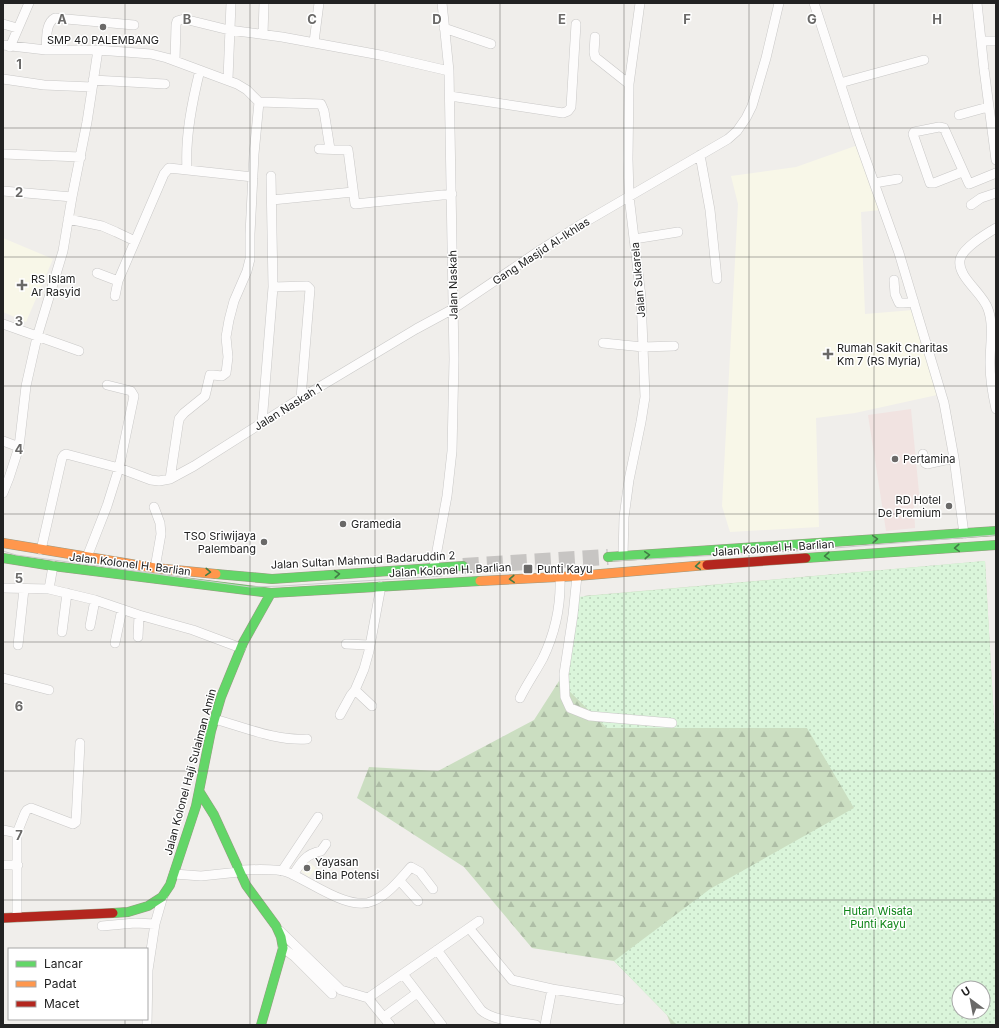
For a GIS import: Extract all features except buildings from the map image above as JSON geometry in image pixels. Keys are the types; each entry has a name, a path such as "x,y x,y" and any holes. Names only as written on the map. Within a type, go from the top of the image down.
{"main road":[{"name":"Jalan Kolonel H. Barlian","path":"608,557 996,531"},
{"name":"Jalan Sultan Mahmud Badaruddin 2","path":"3,543 155,568 272,578 463,566"},
{"name":"Jalan Kolonel H. Barlian","path":"3,558 53,566 270,593 577,576 787,559 996,545"},
{"name":"Jalan Kolonel Haji Sulaiman Amin","path":"3,918 120,912 144,908 156,902 165,894 174,874 199,791 214,719 221,696 241,648 258,613 270,593"},
{"path":"199,791 214,815 246,885 276,926 281,937 283,948 261,1025"}],"street":[{"path":"29,3 7,46 46,50 98,50 151,54 228,79 247,90 258,102 321,104 324,111 330,149"},
{"path":"228,79 231,3"},
{"path":"263,34 264,3"},
{"path":"314,42 319,3"},
{"name":"Jalan Naskah","path":"434,567 447,496 452,451 453,309 450,96 442,3"},
{"name":"Jalan Sukarela","path":"622,556 624,517 629,480 645,397 641,297 629,196 628,117 630,84 640,3"},
{"name":"Gang Masjid Al-Ikhlas","path":"453,309 554,241 728,139 737,131 752,106 766,58 779,3"},
{"path":"814,3 914,302 944,403 954,458 964,534"},
{"path":"977,3 988,107 994,126 996,160"},
{"path":"46,50 49,25 51,20 56,18 134,25"},
{"path":"175,61 176,26 179,20 186,20 229,30 314,42 449,71"},
{"path":"3,24 17,28"},
{"path":"450,96 563,113 568,111 571,107 576,24"},
{"path":"444,28 491,44"},
{"path":"595,37 595,57 630,84"},
{"path":"982,41 996,41"},
{"path":"3,493 19,447 26,386 37,336 61,260 98,50"},
{"path":"840,83 924,60"},
{"path":"187,170 187,141 195,90 200,70"},
{"path":"3,80 44,85 165,84"},
{"path":"170,479 179,420 184,413 205,396 210,376 213,374 222,376 226,373 228,357 226,337 229,320 234,301 250,259 254,154 258,102"},
{"path":"959,114 988,107"},
{"path":"962,172 934,183 930,183 913,134 914,132 939,127 944,128 962,172 969,184 996,173"},
{"path":"319,149 348,151 354,203 356,205 452,194"},
{"path":"3,154 80,157"},
{"path":"700,155 710,210 717,279"},
{"path":"115,296 118,281 164,174 168,169 253,177"},
{"path":"262,422 273,287 271,176"},
{"path":"874,183 898,179"},
{"path":"3,191 72,196"},
{"path":"272,200 353,192"},
{"path":"971,205 981,198 996,192"},
{"path":"68,219 102,226 135,241"},
{"path":"996,228 968,247 961,255 960,261 960,266 966,279 980,295 988,309 996,409"},
{"path":"634,239 678,232"},
{"path":"97,273 118,281"},
{"path":"894,280 895,294 899,302 903,304 914,302"},
{"path":"273,287 307,286 310,288 301,398"},
{"name":"Jalan Naskah 1","path":"41,550 62,458 64,455 66,454 119,468 151,480 159,481 170,479 194,466 301,398 416,329 453,309"},
{"path":"3,324 79,351"},
{"path":"603,342 643,347 674,346"},
{"path":"87,557 107,506 119,468 134,394 132,391 107,385"},
{"path":"3,441 19,447"},
{"path":"923,454 925,463 927,464 954,458"},
{"path":"154,507 160,523 161,534 155,568"},
{"path":"49,589 53,566"},
{"path":"577,576 564,674 565,697 570,708 590,716 672,723"},
{"path":"524,690 543,656 554,628 560,577"},
{"path":"340,715 356,690 364,669 372,637 381,586"},
{"path":"3,588 49,589 95,600 139,615 193,630 241,648"},
{"path":"18,645 24,589"},
{"path":"62,632 67,593"},
{"path":"90,626 95,600"},
{"path":"115,644 122,609"},
{"path":"138,638 139,615"},
{"path":"346,644 369,645"},
{"path":"3,678 49,690"},
{"path":"356,690 372,706"},
{"path":"214,719 277,738 292,740 307,739"},
{"path":"17,917 17,833 25,813 31,808 73,824 76,822 80,743"},
{"path":"282,871 318,817"},
{"path":"3,830 17,833"},
{"path":"293,875 303,860 313,853 321,852 326,844"},
{"path":"3,865 18,864"},
{"path":"174,874 201,876 239,871 282,871 341,899 356,903 372,902 400,881 412,867 420,872 433,889"},
{"path":"400,881 418,900"},
{"path":"148,970 155,924 163,896"},
{"path":"368,998 479,921"},
{"path":"102,926 135,923 155,924"},
{"path":"276,926 341,990 368,998 390,1025"},
{"path":"470,928 512,980 552,989 620,1000"},
{"path":"283,948 295,957 332,994"},
{"path":"437,950 481,1010 486,1014 496,1018 536,1025"},
{"path":"403,974 442,1025"},
{"path":"545,1025 552,989"},
{"path":"384,1017 417,993"}],"shaded area":[{"name":"Rumah Sakit Charitas Km 7 (RS Myria)","path":"858,145 881,210 861,212 865,314 913,310 937,395 855,413 816,418 819,527 730,532 722,506 738,204 731,176 796,167"},
{"name":"RS Islam Ar Rasyid","path":"3,238 53,259 26,322 3,312"},
{"name":"Pertamina","path":"911,409 920,503 914,504 915,528 886,531 868,415"},
{"name":"Yayasan Bina Potensi","path":"306,860 316,868 309,877 298,869"}],"green space":[{"name":"Hutan Wisata Punti Kayu","path":"985,561 995,739 996,738 996,1025 671,1025 667,1015 614,961 532,948 464,867 357,798 369,767 438,771 534,720 559,681 584,596"},
{"name":"Hutan Wisata Punti Kayu","path":"985,561 996,738 996,1025 677,1025 614,961 710,889 854,808 807,728 607,728 559,681 577,597"}],"tunnel":[{"path":"463,566 608,557"}],"tram line":[{"path":"613,561 810,550 996,535"},
{"path":"3,551 16,555 250,587 442,576"}],"traffic: fast":[{"path":"608,557 996,531"},
{"path":"806,558 996,545"},
{"path":"3,558 53,566 271,593 480,581"},
{"path":"216,574 272,579 463,566"},
{"path":"113,913 128,912 148,906 162,897 170,885 196,806 211,731 221,697 243,643 271,593"},
{"path":"199,791 214,815 246,885 276,926 281,937 283,948 261,1025"}],"traffic: slow":[{"path":"3,543 155,568 216,574"},
{"path":"480,581 577,576 707,565"}],"traffic: jam":[{"path":"707,565 806,558"},
{"path":"3,918 113,913"}],"place":[{"name":"SMP 40 PALEMBANG","path":"103,27"},
{"name":"RS Islam Ar Rasyid","path":"22,285"},
{"name":"Rumah Sakit Charitas Km 7 (RS Myria)","path":"828,354"},
{"name":"Pertamina","path":"895,459"},
{"name":"RD Hotel De Premium","path":"949,506"},
{"name":"Gramedia","path":"343,524"},
{"name":"TSO Sriwijaya Palembang","path":"264,542"},
{"name":"Punti Kayu","path":"528,569"},
{"name":"Yayasan Bina Potensi","path":"307,868"}]}
